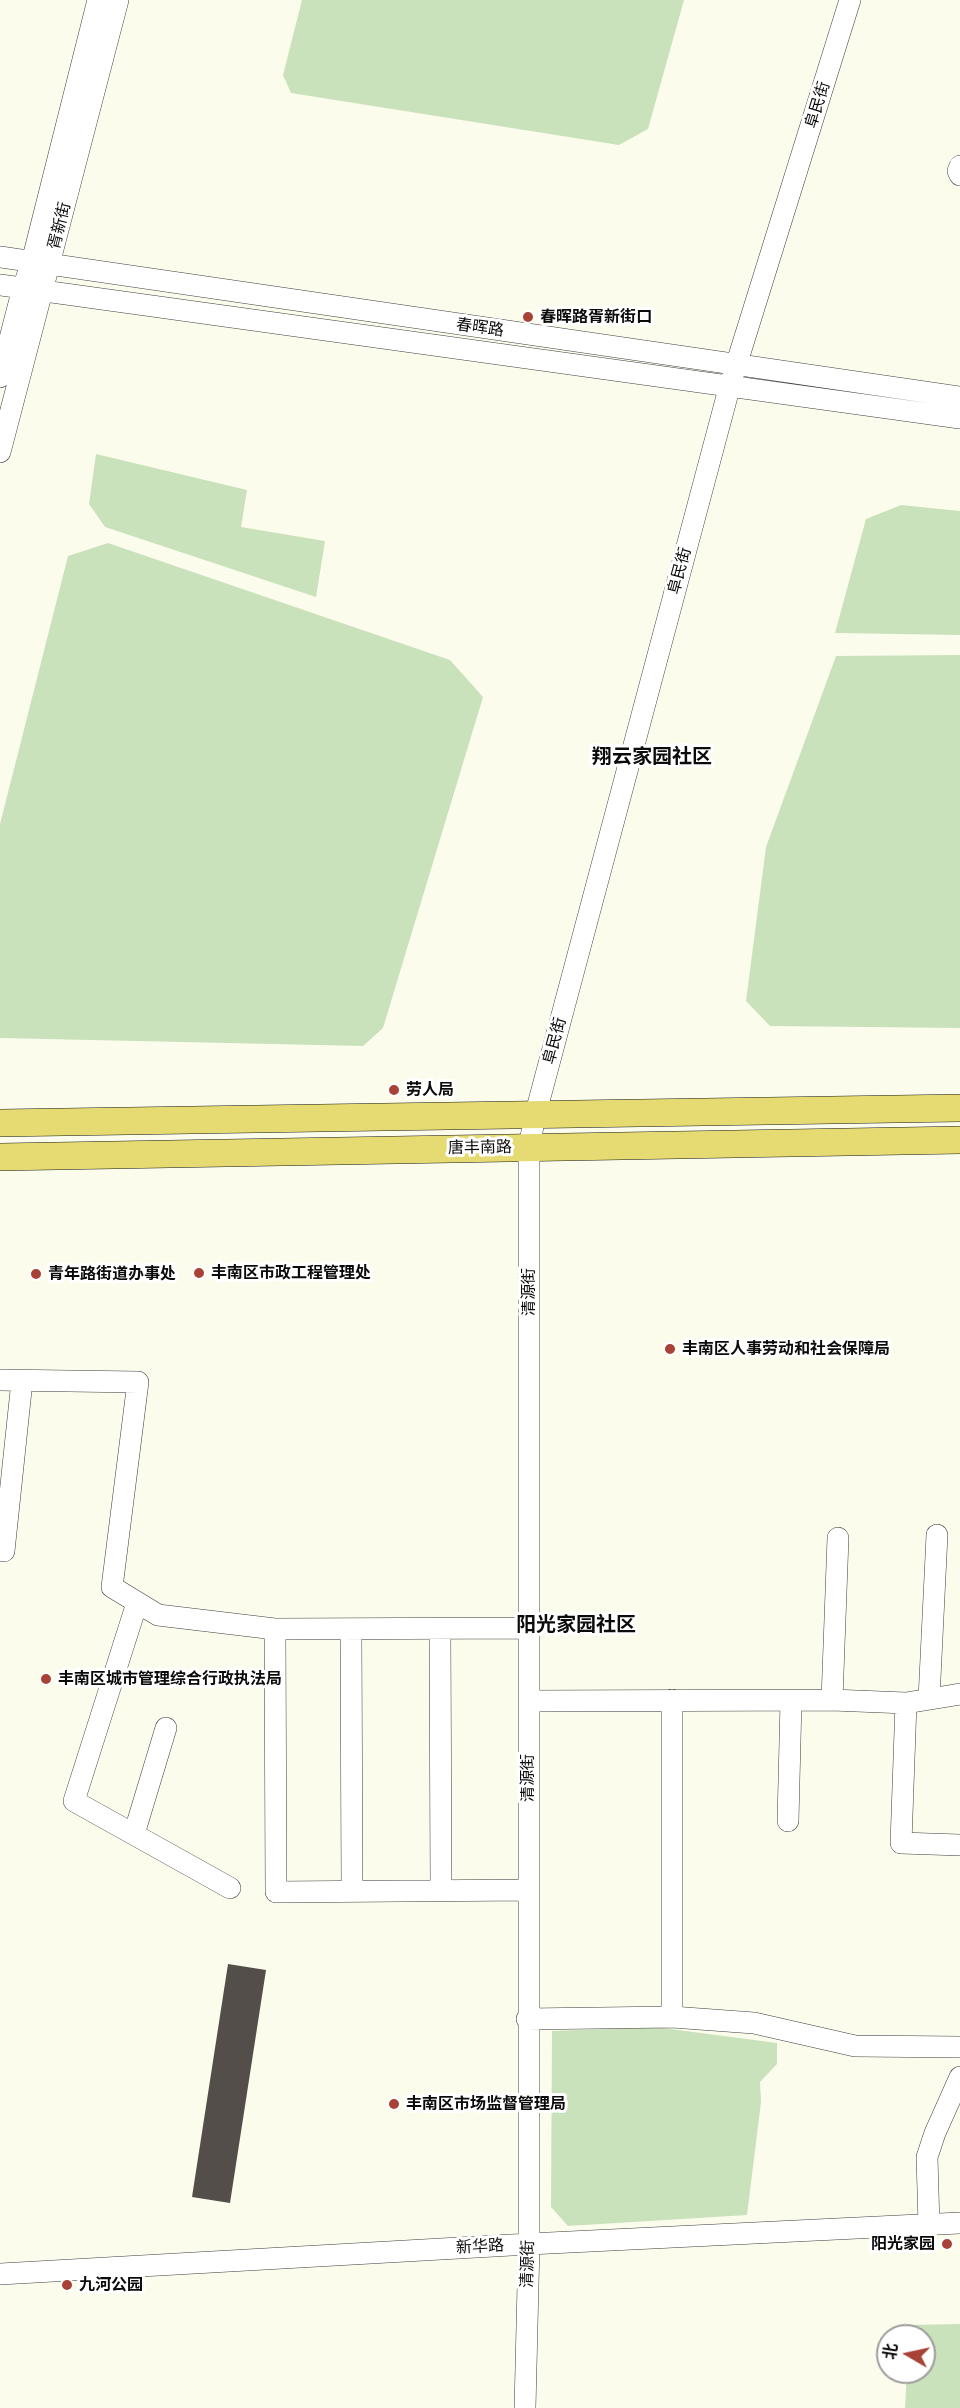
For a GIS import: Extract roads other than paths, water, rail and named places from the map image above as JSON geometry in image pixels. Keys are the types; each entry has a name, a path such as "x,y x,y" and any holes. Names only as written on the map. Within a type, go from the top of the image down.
{"main road":[{"name":"唐丰南路","path":"0,1123 960,1108"},
{"name":"唐丰南路","path":"0,1157 960,1140"}],"street":[{"name":"胥新街","path":"41,263 98,0"},
{"name":"胥新街","path":"0,378 41,263 118,0"},
{"name":"阜民街","path":"529,1147 535,1116 730,385 850,0"},
{"path":"960,166 958,171 960,175"},
{"name":"春晖路","path":"0,257 960,397"},
{"name":"春晖路","path":"0,285 960,418"},
{"name":"胥新街","path":"0,452 32,289"},
{"name":"清源街","path":"525,2408 529,2244 527,2019 529,1147"},
{"path":"0,1380 138,1382 112,1587 158,1615 275,1629 528,1628"},
{"path":"4,1551 22,1381"},
{"path":"929,1699 937,1535"},
{"path":"832,1700 838,1538"},
{"path":"137,1603 74,1801 230,1888"},
{"path":"275,1629 276,1892 528,1890"},
{"path":"351,1629 352,1891"},
{"path":"440,1629 441,1891"},
{"path":"529,1701 832,1700 906,1703 960,1694"},
{"path":"672,1700 672,2017"},
{"path":"788,1821 791,1701"},
{"path":"906,1703 901,1843 960,1845"},
{"path":"134,1834 166,1728"},
{"path":"527,2019 672,2017 753,2023 855,2046 960,2048"},
{"path":"929,2225 927,2157 960,2077"},
{"name":"新华路","path":"0,2274 529,2244 960,2223"}],"place":[{"name":"春晖路胥新街口","path":"528,317"},
{"name":"劳人局","path":"394,1090"},
{"name":"丰南区市政工程管理处","path":"199,1273"},
{"name":"青年路街道办事处","path":"36,1274"},
{"name":"丰南区人事劳动和社会保障局","path":"670,1349"},
{"name":"丰南区城市管理综合行政执法局","path":"46,1679"},
{"name":"丰南区市场监督管理局","path":"394,2104"},
{"name":"阳光家园","path":"947,2244"},
{"name":"九河公园","path":"67,2285"}],"district":[{"name":"翔云家园社区","path":"652,757"},
{"name":"阳光家园社区","path":"576,1625"}]}
